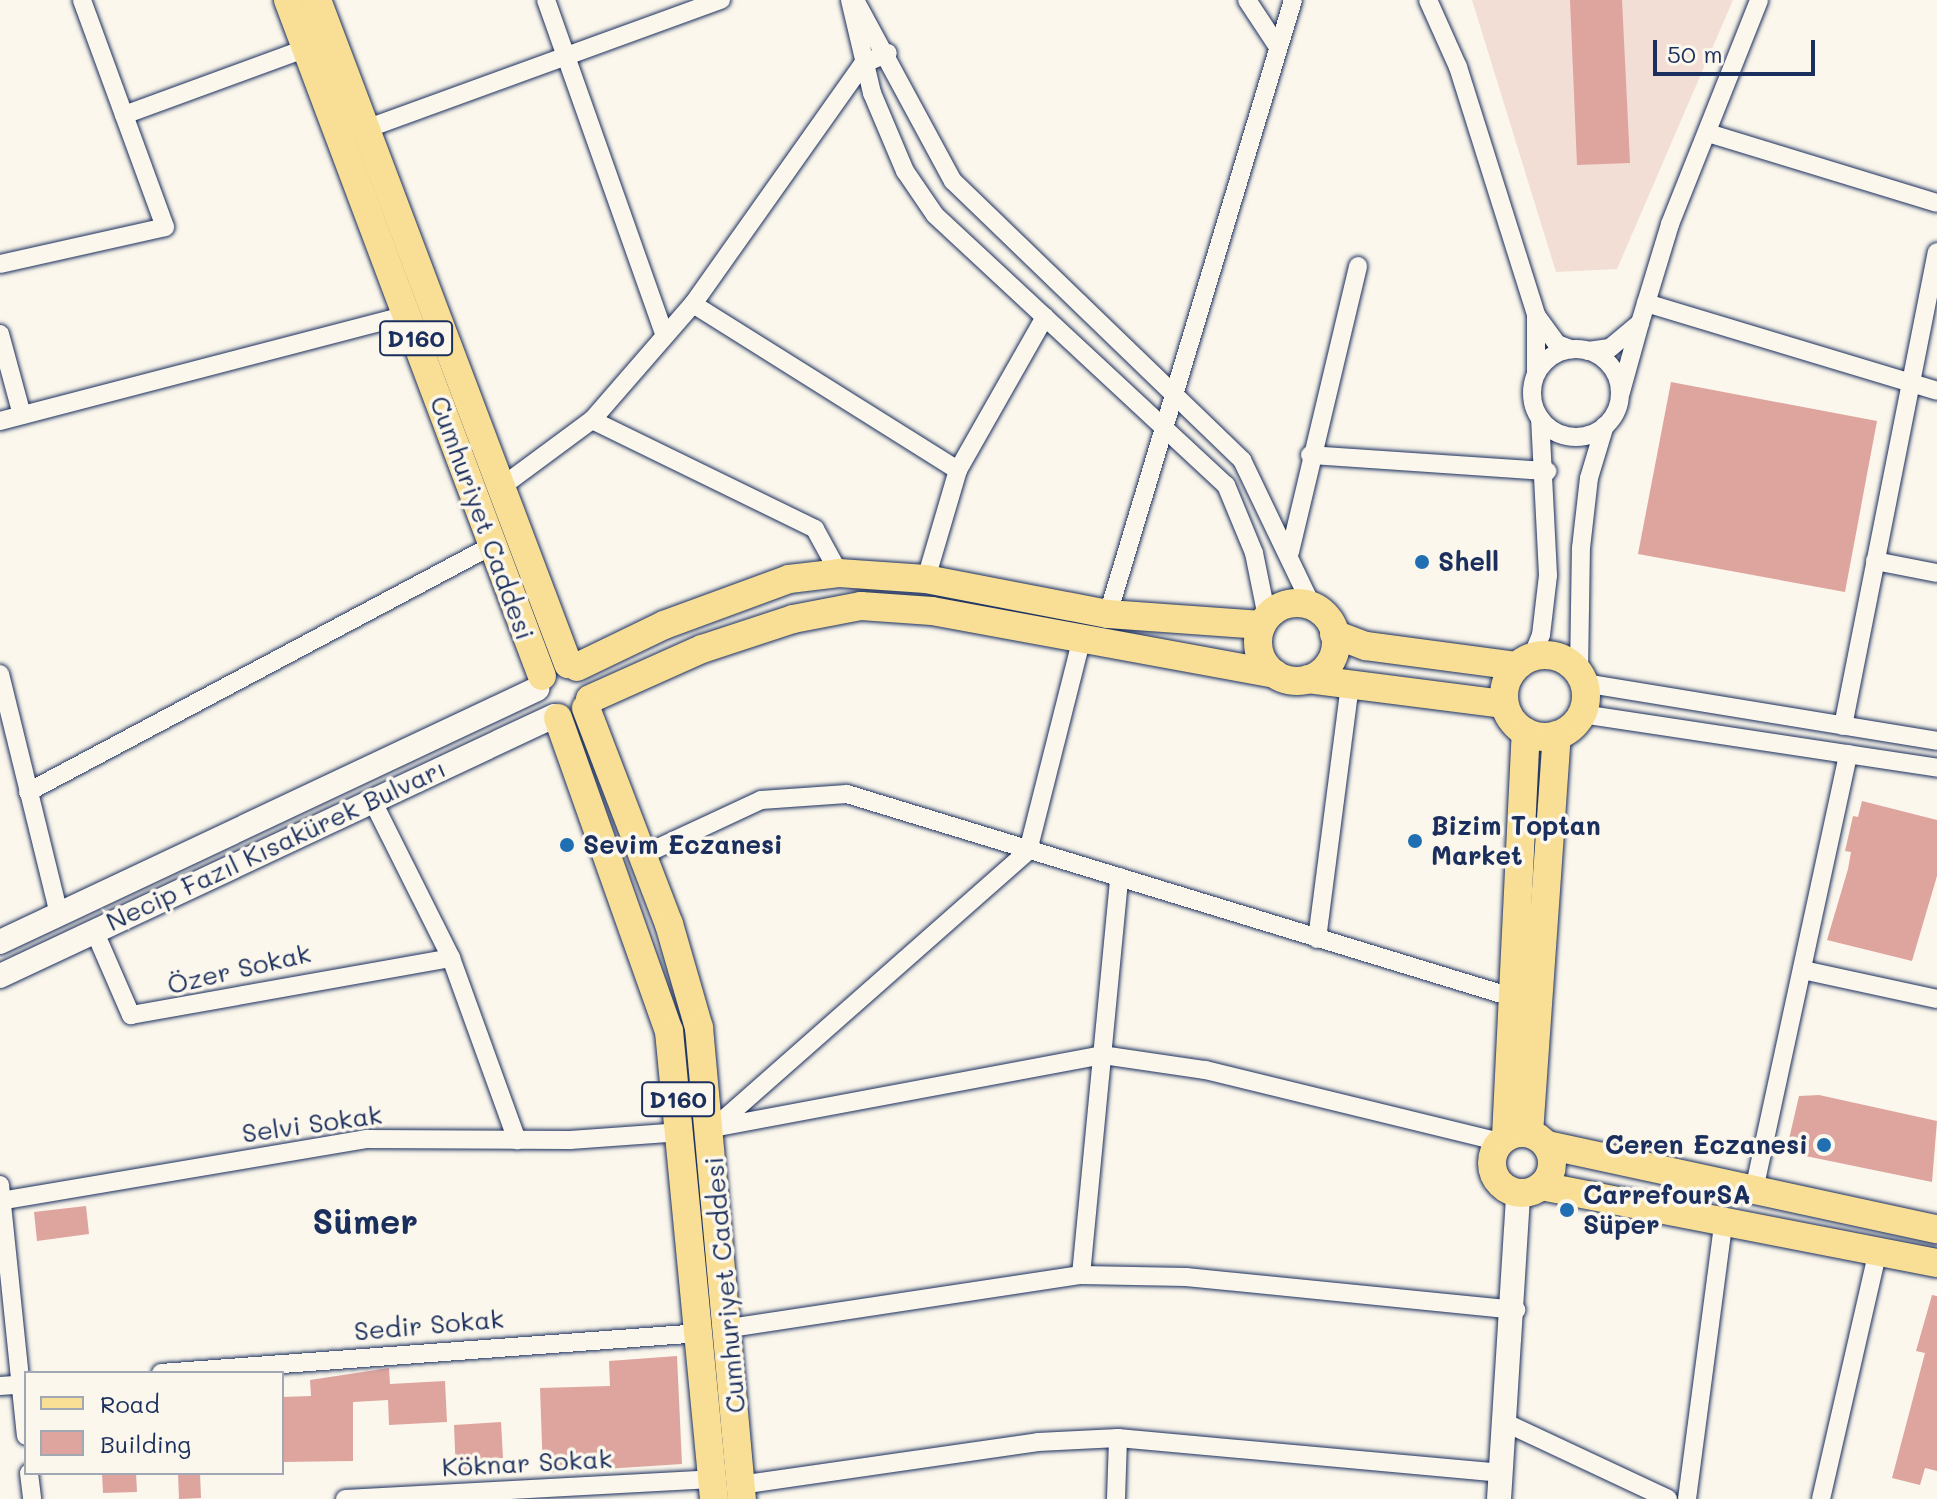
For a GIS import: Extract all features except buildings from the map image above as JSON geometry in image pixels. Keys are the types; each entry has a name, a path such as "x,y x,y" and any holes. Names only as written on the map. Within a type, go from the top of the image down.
{"main road":[{"name":"Cumhuriyet Caddesi","path":"288,0 408,315 539,683"},
{"name":"Cumhuriyet Caddesi","path":"317,0 500,488 572,666"},
{"path":"1499,1499 1530,1189 1552,1163 1521,1139 1508,996 1526,732 1504,704 1275,674 1081,641 932,611 861,606 793,619 702,649 556,717 540,706 539,683 706,609 789,579 839,573 926,579 1108,614 1265,621 1286,605 1312,606 1334,634 1366,646 1524,661 1558,656 1582,678 1582,714 1557,735 1521,1139"},
{"path":"1265,621 1260,653 1275,674"},
{"path":"1308,679 1332,659 1334,634"},
{"path":"1504,704 1524,661"},
{"path":"572,666 589,681 588,704"},
{"name":"Necip Fazıl Kısakürek Bulvarı","path":"0,942 539,683"},
{"name":"Cumhuriyet Caddesi","path":"588,704 643,855 699,1028 713,1128 741,1492"},
{"name":"Cumhuriyet Caddesi","path":"556,717 669,1031 682,1132 713,1489"},
{"name":"Necip Fazıl Kısakürek Bulvarı","path":"0,976 372,800 556,717"},
{"path":"1526,732 1557,735"},
{"path":"1937,1229 1521,1139 1492,1157 1495,1176 1530,1189 1724,1217 1937,1263"}],"street":[{"path":"0,264 165,227 82,0"},
{"path":"546,0 561,55 664,334"},
{"path":"366,129 561,55 721,0"},
{"path":"853,0 888,53 953,181 1173,389 1242,460 1290,552 1312,606"},
{"path":"853,0 863,64 905,171 935,215 1161,421 1226,485 1254,553 1265,621"},
{"path":"1247,0 1278,47"},
{"path":"1108,614 1161,421 1293,0"},
{"path":"1428,0 1458,67 1536,315 1536,374 1532,397 1540,418 1547,471 1546,609 1524,661"},
{"path":"1759,0 1646,303 1619,399 1594,454 1584,520 1582,678 1937,741"},
{"path":"124,115 307,48"},
{"path":"500,488 592,420 693,304 863,64 888,53"},
{"path":"1708,133 1937,203"},
{"path":"1843,726 1937,252"},
{"path":"1290,552 1310,455 1358,266"},
{"path":"1646,303 1937,391"},
{"path":"693,304 958,470"},
{"path":"0,421 408,315"},
{"path":"1536,315 1557,344 1609,364 1619,399"},
{"path":"926,579 958,470 1045,317"},
{"path":"1536,374 1550,357 1579,350 1610,348 1640,323"},
{"path":"0,334 22,415"},
{"path":"1540,418 1564,435 1579,437 1605,425"},
{"path":"592,420 815,529 839,573"},
{"path":"1310,455 1547,471"},
{"path":"28,792 491,546"},
{"path":"1875,561 1937,573"},
{"path":"713,1128 1028,851 1081,641"},
{"path":"0,674 59,915"},
{"path":"1317,939 1350,686"},
{"path":"1582,714 1937,768"},
{"path":"1754,1190 1848,754"},
{"path":"643,855 761,800 847,794 1508,996"},
{"path":"372,800 451,958 517,1140"},
{"path":"1081,1275 1119,877"},
{"name":"Özer Sokak","path":"94,930 131,1015 451,958"},
{"path":"1803,970 1937,999"},
{"path":"713,1128 1102,1055 1205,1070 1521,1139"},
{"name":"Selvi Sokak","path":"1,1195 366,1139 517,1140 682,1132"},
{"path":"0,1386 24,1384 1,1195"},
{"path":"1687,1499 1724,1217"},
{"path":"1821,1499 1878,1250"},
{"path":"730,1328 1081,1275 1186,1277 1516,1310"},
{"name":"Sedir Sokak","path":"188,1371 701,1333"},
{"path":"1506,1423 1668,1499"},
{"path":"1116,1499 1118,1438"},
{"path":"741,1492 1038,1442 1118,1438 1502,1473"},
{"path":"29,1475 32,1499"},
{"name":"Köknar Sokak","path":"345,1499 713,1489"}],"shaded area":[{"path":"1472,0 1733,0 1617,269 1556,272"}],"place":[{"name":"Shell","path":"1422,562"},
{"name":"Bizim Toptan Market","path":"1415,841"},
{"name":"Sevim Eczanesi","path":"567,845"},
{"name":"Ceren Eczanesi","path":"1824,1145"},
{"name":"CarrefourSA Süper","path":"1567,1210"}],"district":[{"name":"Sümer","path":"365,1221"}]}
